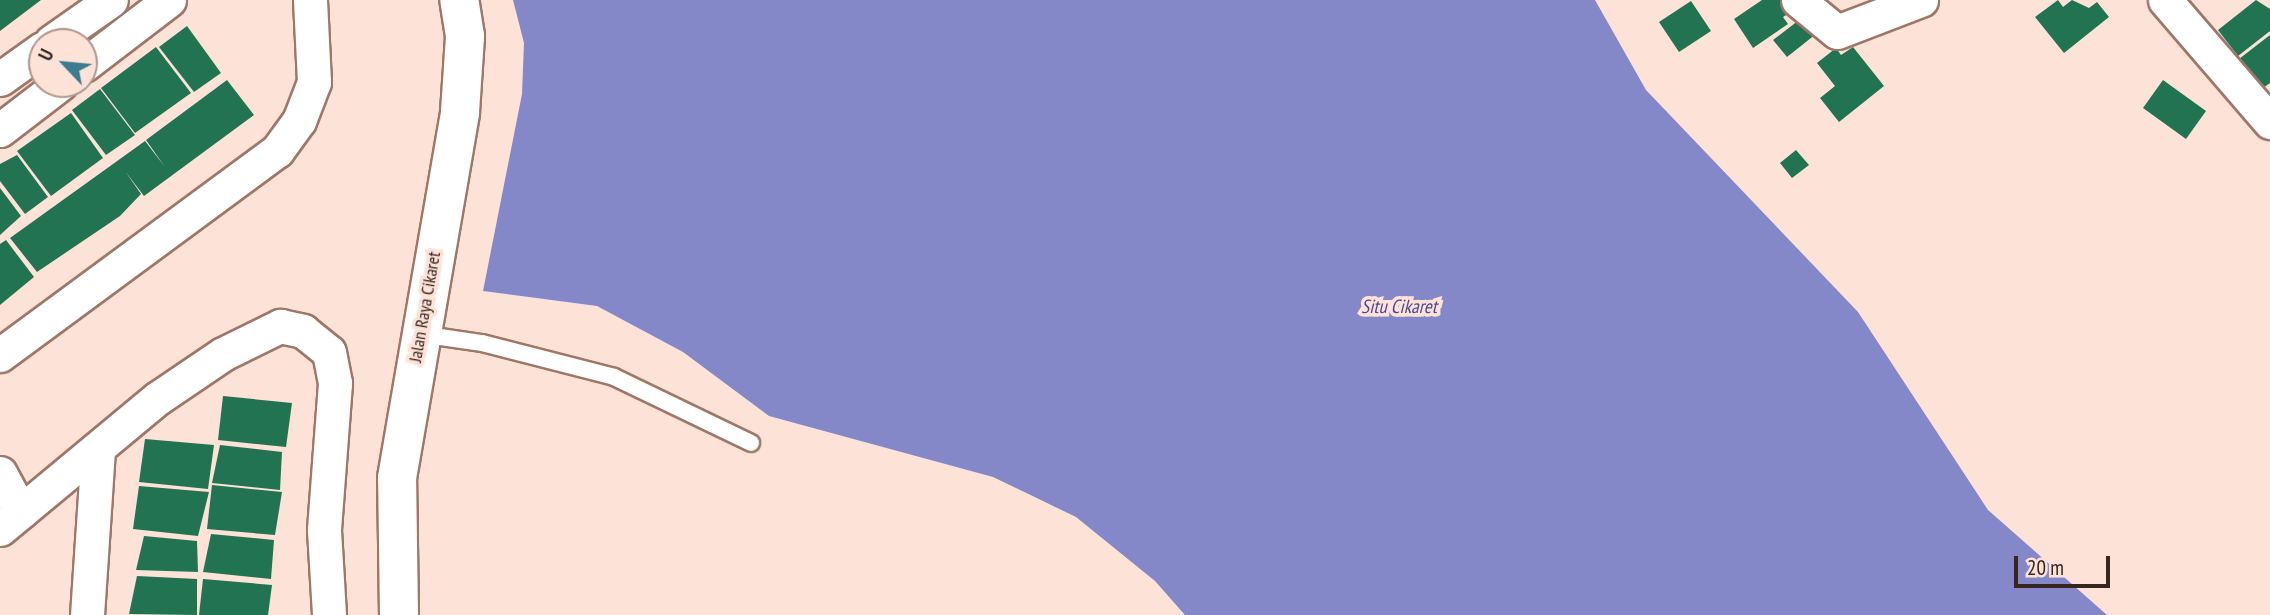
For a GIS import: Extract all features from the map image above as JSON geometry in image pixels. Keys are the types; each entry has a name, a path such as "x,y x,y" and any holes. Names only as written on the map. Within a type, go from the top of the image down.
{"main road":[{"name":"Jalan Raya Cikaret","path":"399,615 397,478 460,112 464,36 459,0"}],"street":[{"path":"71,28 111,0"},
{"path":"98,54 169,0"},
{"path":"0,355 277,151 299,121 314,82 310,0"},
{"path":"1797,0 1837,32 1921,0"},
{"path":"2165,0 2270,122"},
{"path":"0,79 28,58"},
{"path":"0,130 42,98"},
{"path":"0,473 11,520 223,354 280,326 303,331 329,352 335,383 324,530 329,615"},
{"path":"87,615 98,450"}],"lane":[{"path":"420,334 482,342 614,377 751,443"}],"water":[{"name":"Situ Cikaret","path":"513,0 1595,0 1646,90 1858,312 1988,510 2107,615 1185,615 1155,581 1076,517 993,477 769,416 683,352 597,306 483,291 522,94 524,43"}],"building":[{"path":"0,0 41,0 0,31"},
{"path":"1762,0 1791,0 1797,8 1783,17 1788,24 1753,48 1734,19"},
{"path":"2058,0 2063,7 2072,0 2089,8 2097,2 2109,17 2064,53 2035,17"},
{"path":"2256,0 2270,9 2270,31 2238,56 2218,30"},
{"path":"1691,1 1711,31 1679,52 1659,22"},
{"path":"1803,17 1816,34 1787,57 1773,40"},
{"path":"187,26 221,73 194,92 159,47"},
{"path":"2270,35 2270,83 2263,88 2239,59"},
{"path":"156,47 191,93 135,133 101,88"},
{"path":"1853,47 1884,86 1839,122 1820,98 1835,86 1817,63 1836,48 1841,55"},
{"path":"227,80 254,115 144,196 125,171 141,194 120,216 37,272 10,238 145,141 165,167 146,140"},
{"path":"2163,80 2206,111 2186,139 2143,108"},
{"path":"100,89 135,135 106,155 72,110 88,98 98,98"},
{"path":"71,113 103,158 51,196 17,151"},
{"path":"1796,150 1809,165 1792,178 1780,163"},
{"path":"17,155 48,197 25,214 0,181 0,164"},
{"path":"0,188 21,216 0,235"},
{"path":"6,240 34,277 0,305 0,244"},
{"path":"223,396 292,403 286,447 218,440"},
{"path":"145,439 214,445 208,489 139,482"},
{"path":"220,445 282,452 280,490 212,483"},
{"path":"212,485 282,492 275,535 207,529"},
{"path":"139,486 209,492 198,536 133,529"},
{"path":"211,534 274,540 271,579 203,572"},
{"path":"144,536 197,541 198,572 136,570"},
{"path":"137,576 197,579 197,615 129,614"},
{"path":"203,579 272,585 268,615 199,615"}]}
